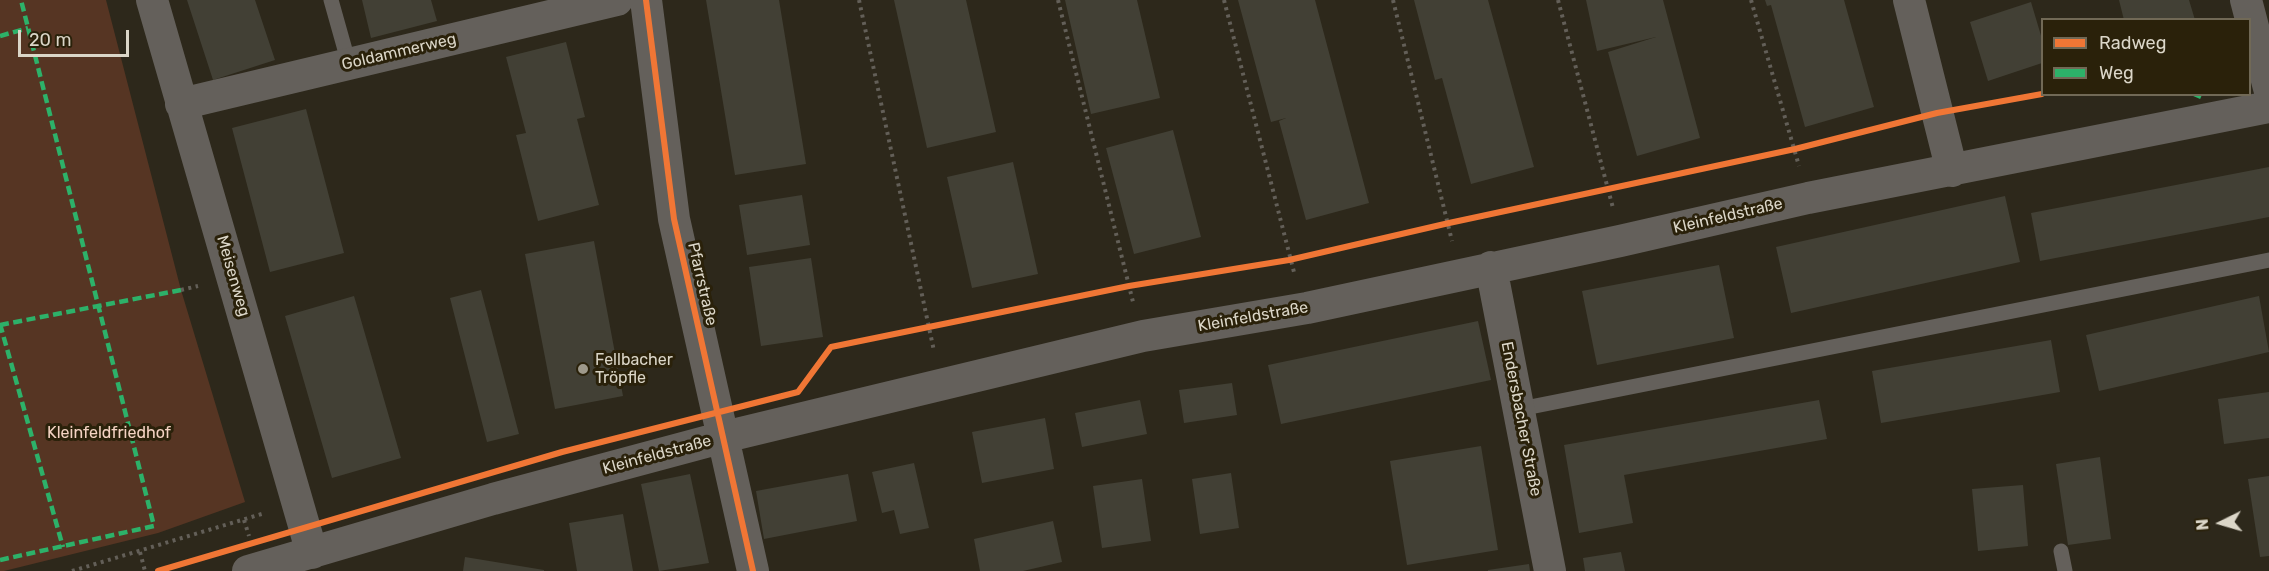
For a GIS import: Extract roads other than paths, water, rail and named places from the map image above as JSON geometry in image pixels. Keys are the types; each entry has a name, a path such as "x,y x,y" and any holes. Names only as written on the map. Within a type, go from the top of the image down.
{"street":[{"name":"Meisenweg","path":"152,0 312,553"},
{"name":"Goldammerweg","path":"181,104 617,0"},
{"name":"Pfarrstraße","path":"646,0 674,219 753,571"},
{"path":"1909,0 1952,171"},
{"path":"2246,0 2251,18"},
{"path":"2251,19 2269,88"},
{"name":"Kleinfeldstraße","path":"249,557 312,553 494,499 724,437 1143,336 1307,308 1808,198 2269,107"},
{"name":"Endersbacher Straße","path":"1491,267 1550,571"}],"lane":[{"path":"331,0 349,64"},
{"path":"1520,408 2269,260"},
{"path":"2061,551 2065,571"}],"place":[{"name":"Fellbacher Tröpfle","path":"583,369"}],"park label":[{"name":"Kleinfeldfriedhof","path":"109,433"}]}
